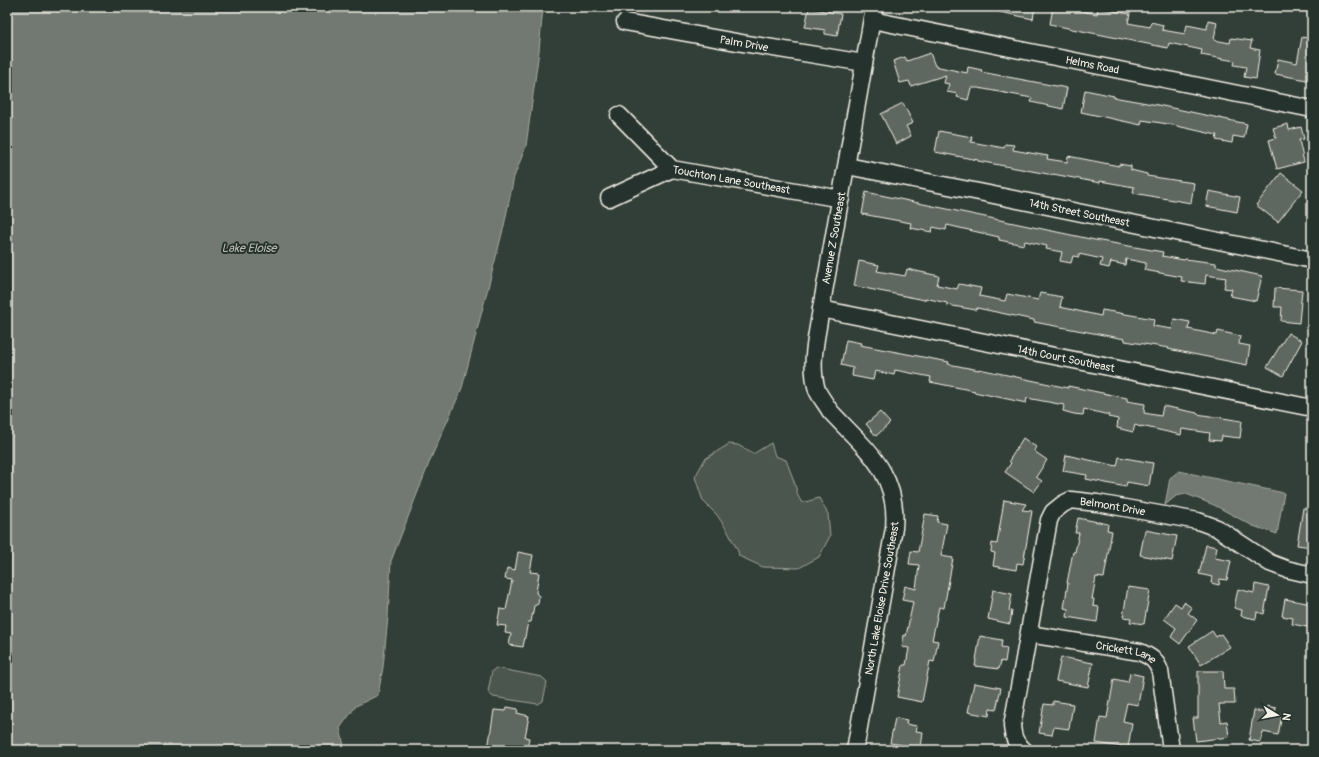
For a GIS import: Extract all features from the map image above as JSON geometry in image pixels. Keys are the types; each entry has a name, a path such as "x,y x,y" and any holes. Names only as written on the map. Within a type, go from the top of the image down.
{"street":[{"name":"Avenue Z Southeast","path":"868,452 830,411 818,392 814,365 815,347 821,310 873,14"},
{"name":"Helms Road","path":"873,14 1312,109"},
{"name":"Palm Drive","path":"625,22 734,42 864,63"},
{"name":"Touchton Lane Southeast","path":"619,115 672,169 841,198"},
{"name":"14th Street Southeast","path":"847,166 1312,260"},
{"path":"609,198 672,169"},
{"name":"14th Court Southeast","path":"821,310 1312,408"},
{"name":"North Lake Eloise Drive Southeast","path":"855,750 895,519 894,502 889,483 879,465 868,452"},
{"name":"Belmont Drive","path":"1024,750 1015,742 1012,726 1049,520 1052,512 1062,504 1071,500 1098,503 1198,521 1217,528 1270,563 1286,569 1311,571"},
{"name":"Crickett Lane","path":"1029,634 1140,652 1148,655 1157,662 1160,671 1171,750"}],"shaded area":[{"path":"771,443 775,456 786,460 798,496 802,503 819,498 828,514 830,536 819,557 799,568 763,567 739,556 727,530 717,515 703,501 695,477 705,459 729,444 738,445 753,454"},
{"path":"496,668 542,677 547,682 543,701 538,704 493,697 488,692 492,671"}],"water":[{"name":"Lake Eloise","path":"7,7 543,7 539,51 526,146 514,177 504,226 462,388 431,458 391,561 388,617 383,667 378,695 356,706 340,728 345,750 7,750"},
{"path":"1179,471 1284,493 1277,534 1253,526 1214,505 1186,494 1176,496 1165,505 1170,478"}],"building":[{"path":"996,7 1035,7 1033,19 995,11"},
{"path":"1053,7 1078,7 1077,10 1097,14 1098,8 1130,14 1128,23 1150,27 1151,22 1163,25 1162,30 1185,34 1187,25 1207,29 1208,20 1217,22 1214,40 1230,43 1231,38 1252,41 1250,48 1260,50 1256,79 1244,77 1246,67 1234,65 1235,61 1201,55 1202,50 1169,43 1168,48 1050,24"},
{"path":"809,8 841,14 837,36 825,34 825,30 805,27"},
{"path":"1302,37 1312,39 1312,81 1275,74 1278,59 1297,63"},
{"path":"930,53 935,66 967,73 968,67 982,70 981,72 1067,88 1063,109 1031,102 1032,98 978,88 971,88 968,100 957,97 958,94 947,92 949,84 944,83 946,75 911,86 909,81 900,83 893,61 905,57 907,61"},
{"path":"1085,90 1247,124 1244,138 1233,136 1232,143 1216,140 1217,135 1168,124 1142,120 1141,125 1081,112"},
{"path":"903,103 913,123 906,126 911,136 896,144 881,114"},
{"path":"1288,124 1289,130 1301,127 1304,139 1299,140 1304,162 1277,169 1269,140 1276,138 1273,128"},
{"path":"939,131 972,137 971,142 1004,148 1005,144 1014,145 1013,150 1048,156 1047,159 1067,162 1068,156 1119,166 1119,164 1131,166 1131,170 1147,174 1147,176 1194,183 1191,203 1133,193 1134,187 1053,175 935,152"},
{"path":"1281,173 1303,190 1278,222 1256,205"},
{"path":"1209,191 1240,197 1237,212 1206,206"},
{"path":"866,192 1095,240 1163,252 1162,256 1216,263 1216,266 1262,276 1256,301 1230,296 1232,289 1224,288 1226,278 1206,275 1205,284 1181,281 1182,277 1144,270 1146,263 1126,259 1125,265 1111,262 1109,268 1100,266 1102,259 1079,254 1079,257 1073,256 1071,263 1060,261 1062,252 1046,249 1047,246 1025,241 1024,245 999,240 999,237 947,225 946,230 933,227 932,232 910,228 911,223 862,214"},
{"path":"859,261 879,265 877,271 905,276 907,269 939,276 937,285 957,289 959,284 981,288 979,296 1005,301 1007,294 1038,300 1040,293 1062,297 1060,307 1101,316 1102,310 1154,319 1153,326 1172,329 1174,319 1190,322 1188,329 1217,335 1218,331 1240,336 1239,344 1250,346 1247,365 1168,349 1169,348 1125,341 1125,339 1034,322 1034,320 977,308 976,310 947,305 947,303 925,298 925,300 854,286"},
{"path":"1275,288 1302,290 1299,323 1281,321 1282,307 1274,307"},
{"path":"1288,333 1302,341 1283,376 1267,367"},
{"path":"846,340 861,343 860,345 949,362 948,364 1127,398 1127,401 1145,404 1144,413 1161,416 1163,406 1197,414 1242,421 1240,438 1222,436 1221,441 1209,440 1210,433 1182,429 1181,435 1135,425 1133,432 1117,428 1118,419 1108,417 1109,415 1084,409 1083,415 1074,414 1063,411 1064,405 1027,398 1026,403 930,382 931,377 895,370 894,375 875,371 873,380 852,376 853,368 841,365"},
{"path":"880,412 890,423 876,436 866,424"},
{"path":"1023,438 1036,447 1034,451 1047,460 1036,477 1042,481 1034,492 1005,472 1011,463 1009,461"},
{"path":"1066,455 1117,466 1119,457 1153,463 1149,486 1127,482 1126,487 1086,479 1087,475 1063,471"},
{"path":"1004,500 1026,504 1022,510 1032,511 1023,564 1017,563 1016,570 993,566 995,553 991,552 992,543 997,544"},
{"path":"1303,508 1312,509 1312,547 1297,545"},
{"path":"925,514 938,516 937,522 947,524 941,556 953,558 944,608 939,607 932,640 938,641 934,662 930,661 922,702 897,697 903,665 906,665 909,648 902,647 904,635 906,636 913,602 902,600 905,586 916,589 919,565 909,564 911,551 918,552"},
{"path":"1078,518 1108,524 1107,530 1112,531 1104,578 1096,577 1092,599 1094,599 1093,606 1099,607 1097,622 1067,617 1068,609 1064,608 1073,552 1075,552 1079,533 1075,533"},
{"path":"1145,530 1177,536 1172,561 1140,555"},
{"path":"1206,545 1217,547 1215,558 1231,561 1227,580 1220,579 1219,585 1211,583 1212,577 1199,574"},
{"path":"518,552 533,555 530,572 539,573 536,593 539,596 538,604 534,606 531,622 528,622 523,647 509,645 511,634 505,633 506,626 497,625 500,609 506,610 512,580 505,579 507,568 515,570"},
{"path":"1255,584 1269,587 1264,614 1257,612 1256,619 1241,616 1242,610 1234,608 1238,589 1254,593"},
{"path":"1128,587 1150,590 1144,624 1130,622 1131,618 1123,617"},
{"path":"993,590 1012,594 1009,610 1012,611 1010,624 988,619"},
{"path":"1285,599 1312,604 1312,628 1292,624 1293,618 1282,616"},
{"path":"1184,602 1192,608 1188,613 1197,620 1180,644 1171,637 1176,628 1164,619 1175,603 1181,607"},
{"path":"1212,631 1216,637 1221,634 1230,647 1201,665 1189,646"},
{"path":"980,636 1002,640 1001,647 1007,648 1005,662 1001,661 999,669 975,666"},
{"path":"1061,657 1093,663 1088,687 1056,681"},
{"path":"1198,671 1223,671 1224,689 1234,689 1235,704 1219,704 1221,722 1227,721 1229,737 1196,741 1193,718 1198,718"},
{"path":"1130,673 1143,676 1138,705 1127,703 1123,721 1132,723 1128,748 1096,743 1100,717 1107,718 1114,679 1128,682"},
{"path":"974,683 1001,688 996,710 990,709 989,716 968,712"},
{"path":"1053,701 1073,704 1069,729 1054,727 1052,735 1039,733 1044,704 1053,705"},
{"path":"1267,706 1276,708 1275,714 1282,715 1278,735 1263,732 1260,742 1249,740 1254,710 1266,713"},
{"path":"507,707 518,709 517,713 529,716 525,737 529,738 527,749 488,749 494,710 506,711"},
{"path":"895,718 907,720 906,724 917,726 916,731 923,732 921,748 890,743"}]}
